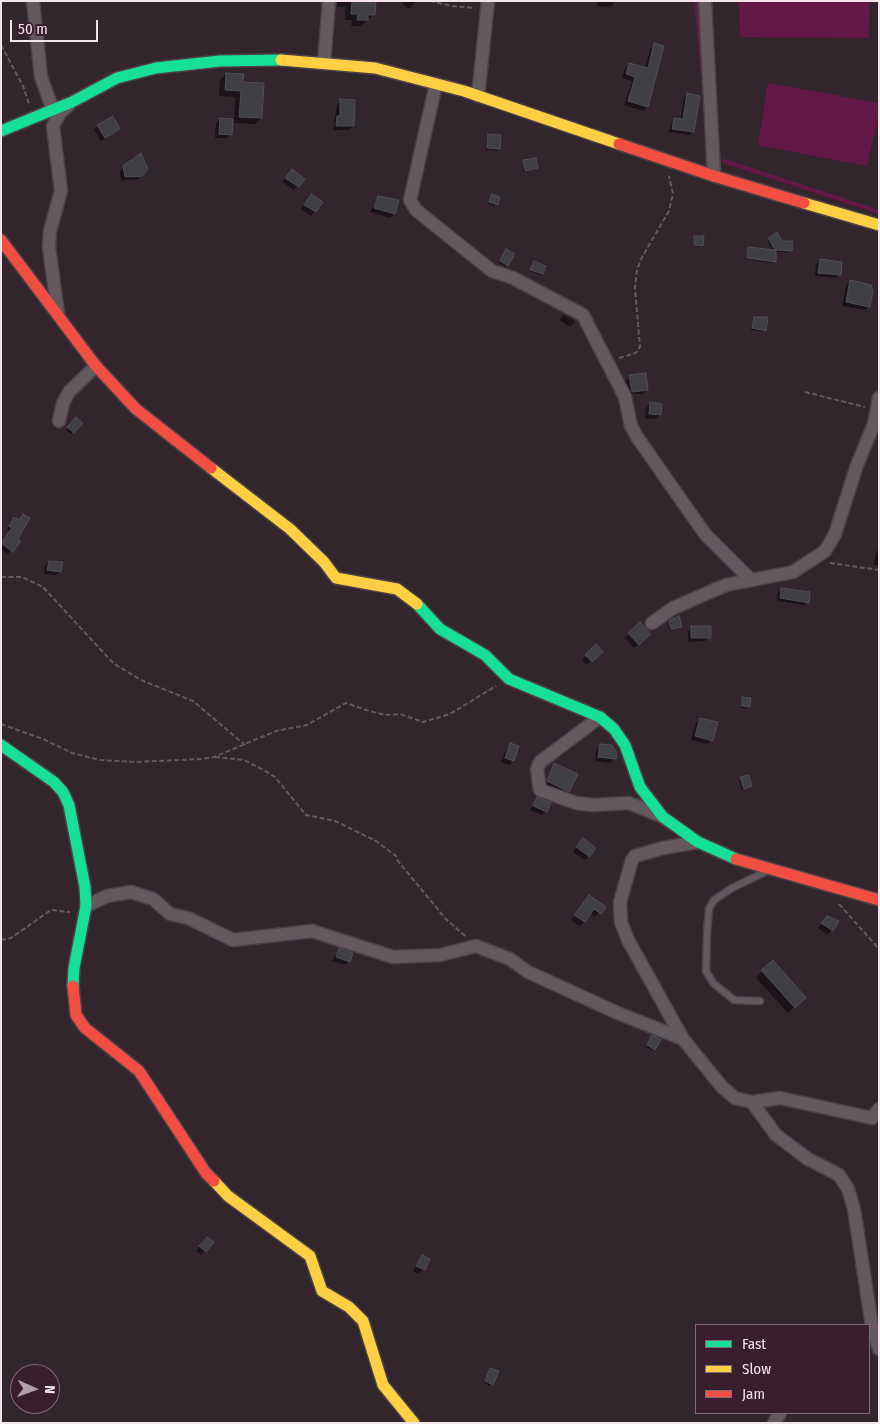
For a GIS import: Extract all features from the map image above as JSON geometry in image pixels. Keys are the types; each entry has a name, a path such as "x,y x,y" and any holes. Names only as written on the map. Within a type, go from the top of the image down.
{"street":[{"path":"33,1 41,77 53,110"},
{"path":"324,63 329,1"},
{"path":"705,1 714,176"},
{"path":"478,96 488,5"},
{"path":"1,131 72,102 117,78 156,68 220,61 280,60 375,68 478,96 664,157 714,176 879,225"},
{"path":"436,84 410,200 416,210 492,271 513,278 583,315 629,406 631,426 637,437 705,534 750,579"},
{"path":"59,318 49,247 50,231 61,191 53,126 60,113 72,102"},
{"path":"1,240 96,366 136,409 290,529 324,562 336,578 397,589 417,604 440,629 485,655 509,679 600,717 614,729 625,745 640,788 663,817"},
{"path":"59,421 63,403 69,392 96,366"},
{"path":"652,623 674,608 726,585 793,572 825,551 835,534 876,415 879,398"},
{"path":"600,717 540,762 536,769 540,790 585,804 629,803 663,817 698,842 737,860 879,900"},
{"path":"1,745 54,782 69,805 85,887 86,910 74,968 73,999 76,1015 85,1028 124,1057 139,1071 183,1142 211,1179 228,1196 310,1256 322,1291 349,1307 363,1321 383,1386 414,1423"},
{"path":"698,842 650,851 635,856 632,860 620,902 621,922 628,940 683,1039 722,1087 735,1098 752,1102 780,1098 876,1116"},
{"path":"86,910 107,896 131,892 153,899 170,914 188,918 233,940 312,931 393,958 440,955 476,946 510,959 528,972 620,1014 683,1039"},
{"path":"752,1102 776,1135 808,1159 838,1175 848,1189 854,1209 875,1349"}],"lane":[{"path":"760,1001 734,1000 713,983 706,971 708,909 714,900 732,888 770,869"}],"path":[{"path":"430,1 452,6 488,5"},
{"path":"1,46 23,86 33,118"},
{"path":"608,362 636,353 640,347 635,288 637,270 642,257 669,212 672,201 664,157"},
{"path":"805,392 863,406 876,415"},
{"path":"813,560 879,570"},
{"path":"1,576 22,578 43,587 113,663 141,680 193,701 244,745"},
{"path":"214,757 276,730 307,725 346,703 385,715 400,714 423,722 433,720 450,714 466,702 509,679"},
{"path":"1,724 43,739 72,753 100,760 135,762 214,757 244,760 257,766 275,777 306,814 335,821 376,841 396,856 444,918 476,946"},
{"path":"834,899 879,949"},
{"path":"1,940 10,938 51,910 86,910"}],"shaded area":[{"path":"739,1 870,1 869,38 740,37"},
{"path":"768,83 879,103 879,114 867,166 758,145"}],"building":[{"path":"352,1 376,1 375,15 368,15 368,20 357,20 358,14 351,14"},
{"path":"654,43 664,46 648,107 628,101 635,77 626,74 629,63 648,68"},
{"path":"226,73 244,74 243,82 264,83 262,118 239,117 241,91 225,90"},
{"path":"687,93 700,96 694,132 672,129 674,118 683,119"},
{"path":"340,99 355,100 354,126 336,126 337,116 340,116"},
{"path":"113,116 120,129 105,138 97,125"},
{"path":"220,118 233,119 232,135 219,134"},
{"path":"488,134 501,135 500,149 487,148"},
{"path":"141,153 148,169 142,176 125,177 123,166"},
{"path":"536,158 538,168 525,171 523,160"},
{"path":"292,169 305,179 299,187 285,178"},
{"path":"311,194 323,202 316,212 304,205"},
{"path":"492,194 500,197 498,205 489,202"},
{"path":"378,196 399,200 395,214 374,208"},
{"path":"777,232 782,241 793,241 792,251 776,250 776,262 747,258 748,247 775,250 768,238"},
{"path":"694,236 704,236 703,246 694,245"},
{"path":"506,249 515,254 508,266 500,261"},
{"path":"820,259 842,262 841,275 818,273"},
{"path":"534,261 546,266 543,274 530,270"},
{"path":"850,280 871,285 873,291 870,307 846,302"},
{"path":"754,317 768,317 766,331 752,328"},
{"path":"646,373 648,390 632,392 629,375"},
{"path":"650,402 662,404 661,415 649,414"},
{"path":"76,417 83,423 74,433 67,427"},
{"path":"23,514 30,518 18,539 21,541 13,552 1,543 12,528 9,526 14,517 19,520"},
{"path":"49,561 63,562 61,572 47,570"},
{"path":"781,588 810,592 809,603 780,598"},
{"path":"679,616 682,627 671,629 669,621"},
{"path":"640,622 651,634 639,645 628,633"},
{"path":"691,626 711,626 711,638 691,638"},
{"path":"596,644 603,652 592,662 585,655"},
{"path":"742,697 751,698 750,707 742,706"},
{"path":"700,718 718,722 713,741 695,736"},
{"path":"510,743 519,746 514,761 505,758"},
{"path":"600,744 612,745 617,753 616,759 598,757"},
{"path":"554,763 578,774 569,792 547,781"},
{"path":"749,775 752,786 744,789 740,777"},
{"path":"537,797 551,803 547,812 533,806"},
{"path":"583,838 596,848 590,857 576,847"},
{"path":"589,895 606,907 601,914 594,909 585,922 574,915"},
{"path":"827,916 839,921 833,931 821,923"},
{"path":"339,948 353,953 350,962 336,957"},
{"path":"773,960 806,998 795,1008 761,970"},
{"path":"652,1035 661,1040 655,1050 647,1045"},
{"path":"207,1237 214,1242 206,1252 199,1246"},
{"path":"422,1255 430,1259 425,1270 416,1266"},
{"path":"490,1368 499,1371 493,1385 485,1381"}],"waterway":[{"path":"696,1 703,76"},
{"path":"724,161 879,212"}],"traffic: fast":[{"path":"1,131 72,102 117,78 156,68 220,61 281,60"},
{"path":"417,604 440,629 485,655 509,679 600,717 614,729 625,745 640,787 663,817 698,842 736,859"},
{"path":"1,745 54,782 63,792 69,805 85,887 86,906 74,968 73,986"}],"traffic: slow":[{"path":"281,60 375,68 464,91 619,144"},
{"path":"804,203 879,225"},
{"path":"211,468 290,529 324,562 336,578 397,589 417,604"},
{"path":"214,1181 228,1196 310,1256 322,1291 349,1307 363,1321 383,1385 414,1423"}],"traffic: jam":[{"path":"619,144 714,176 804,203"},
{"path":"1,240 96,366 136,409 211,468"},
{"path":"736,859 879,900"},
{"path":"73,986 76,1015 85,1028 139,1071 206,1173 214,1181"}]}
